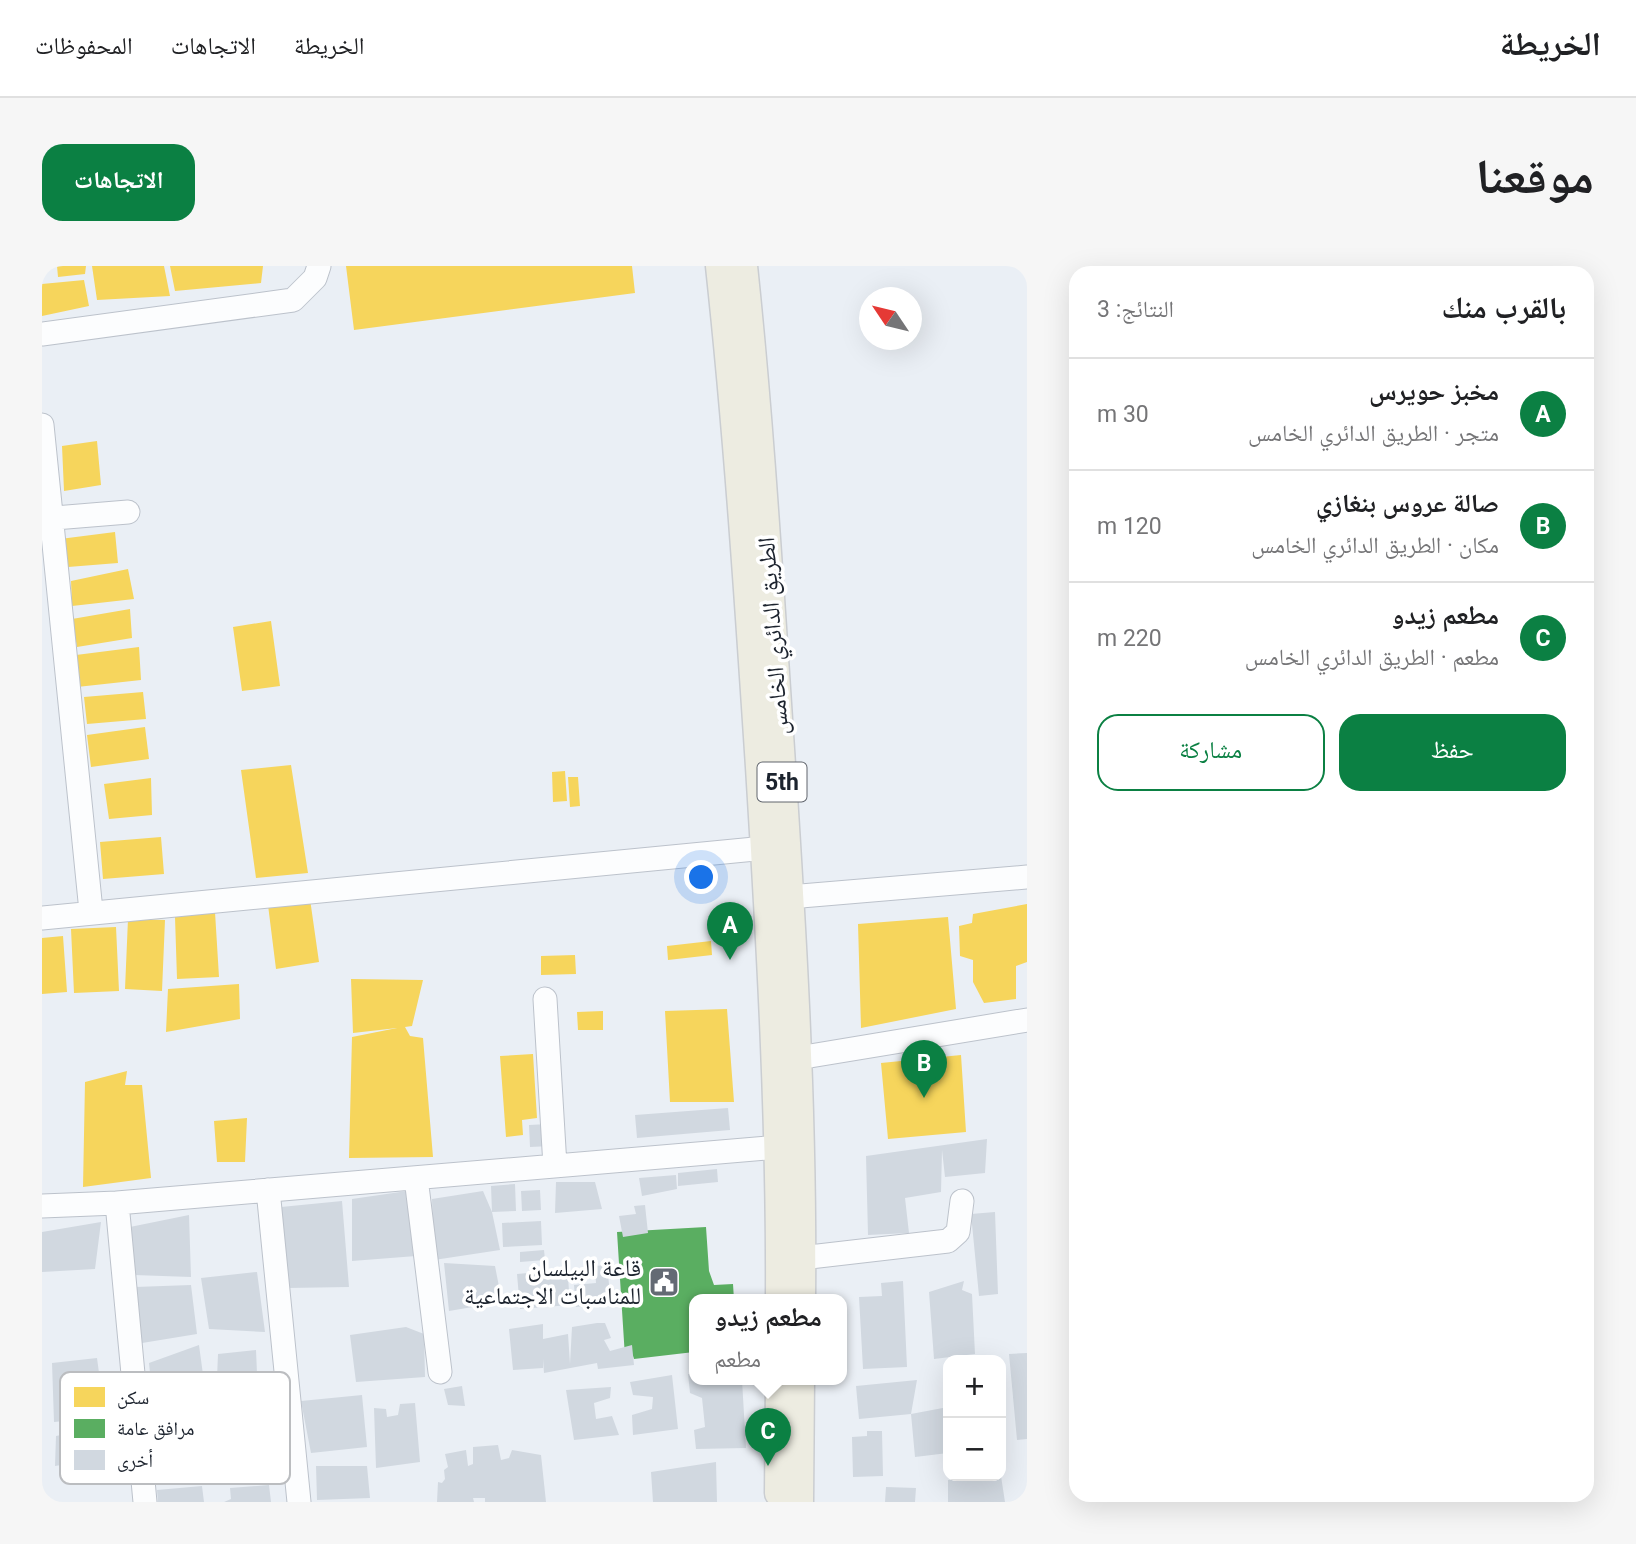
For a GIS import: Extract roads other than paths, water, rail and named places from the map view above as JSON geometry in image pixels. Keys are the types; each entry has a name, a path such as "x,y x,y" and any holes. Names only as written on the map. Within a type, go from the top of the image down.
{"main road":[{"name":"الطريق الدائري الخامس","path":"720,266 749,594 789,897 798,1058 801,1294"},
{"name":"الطريق الدائري الخامس","path":"743,266 757,391 772,784 765,848 779,1147 780,1294"},
{"path":"779,1502 780,1385"},
{"path":"799,1502 800,1385"}],"street":[{"path":"42,334 293,300 315,278 319,266"},
{"path":"42,425 47,518 92,911"},
{"path":"47,518 128,512"},
{"path":"42,918 92,911 765,848"},
{"path":"789,897 1027,877"},
{"path":"545,999 555,1166"},
{"path":"798,1058 1027,1020"},
{"path":"42,1206 117,1203 779,1147"},
{"path":"416,1178 440,1371"},
{"path":"268,1190 286,1372"},
{"path":"801,1258 948,1241 958,1231 962,1202"},
{"path":"117,1203 133,1372"},
{"path":"290,1411 299,1502"},
{"path":"143,1484 145,1502"}],"place":[{"name":"مخبز حويرس","path":"730,960"},
{"name":"صالة عروس بنغازي","path":"924,1098"},
{"name":"قاعة البيلسان للمناسبات الاجتماعية","path":"664,1282"},
{"name":"مطعم زيدو","path":"768,1466"}]}
